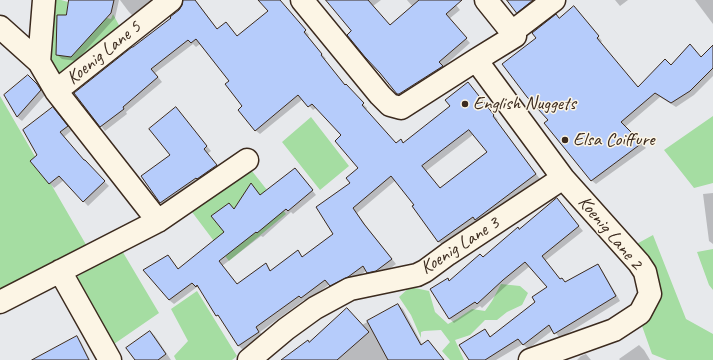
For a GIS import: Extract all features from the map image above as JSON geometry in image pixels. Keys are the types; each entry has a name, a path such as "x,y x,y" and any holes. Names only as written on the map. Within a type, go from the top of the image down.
{"street":[{"path":"39,62 44,0"},
{"name":"Koenig Lane 5","path":"56,91 171,0"},
{"path":"302,0 380,95 390,105 401,108 413,102 515,36 486,0"},
{"path":"512,32 554,0"},
{"path":"0,27 39,62 56,91 158,221"},
{"name":"Koenig Lane 2","path":"476,60 563,178 639,263 645,272 650,294 640,313 614,330 530,360"},
{"path":"0,302 158,221 247,160"},
{"name":"Koenig Lane 3","path":"249,360 286,329 315,308 350,289 417,275 425,271 448,254 563,178"},
{"path":"60,271 110,360"}],"green space":[{"path":"47,0 61,0 68,2 67,8 111,19 113,14 121,29 58,75 49,72"},
{"path":"0,96 92,255 0,295"},
{"path":"713,116 713,183 694,188 664,150"},
{"path":"311,117 349,166 320,190 282,142"},
{"path":"248,166 286,214 229,261 192,212"},
{"path":"653,235 686,319 713,334 713,360 667,360 652,354 642,326 655,303 631,247"},
{"path":"121,249 159,313 114,344 77,277"},
{"path":"713,249 713,290 709,285 697,252"},
{"path":"501,284 520,286 528,293 522,305 507,312 497,320 485,320 470,335 455,340 464,360 450,360 442,351 450,342 441,330 421,332 421,338 411,315 399,297 410,287 429,291 435,312 448,324 472,309 485,311"},
{"path":"197,291 237,356 232,360 176,360 174,356 188,341 171,309"}],"building":[{"path":"69,0 114,0 111,13 71,57 56,55 57,15 66,15"},
{"path":"183,0 195,0 217,29 226,22 237,36 268,11 258,0 280,0 306,30 304,32 345,85 346,84 364,103 362,105 396,143 401,139 403,143 450,106 445,100 468,82 494,115 493,116 536,174 475,220 473,217 438,242 412,206 414,205 391,176 353,208 392,259 376,271 367,273 363,266 348,277 330,286 325,280 301,298 299,296 256,327 259,332 238,346 218,315 216,316 197,285 196,287 192,283 169,300 143,270 168,255 178,269 224,232 211,216 229,203 234,209 251,183 260,195 295,168 313,190 288,211 286,209 219,261 237,284 266,263 270,271 298,250 302,257 333,234 316,207 350,183 346,178 358,168 335,141 341,135 312,104 308,107 298,95 255,131 238,110 242,106 225,84 229,81 196,39 191,43 188,40 151,69 158,77 123,107 124,109 100,127 74,93 171,18 170,17 179,10","holes":["469,130 487,152 440,188 422,166"]},
{"path":"326,0 368,0 390,25 419,0 462,0 446,14 467,38 439,62 443,66 397,94 347,35 351,31"},
{"path":"507,0 533,0 517,13"},
{"path":"574,6 599,36 597,38 638,87 665,59 671,65 690,44 701,57 713,45 713,68 690,91 671,103 655,93 621,122 642,143 591,181 544,123 548,120 527,97 502,64 536,38 532,33 556,14 559,18"},
{"path":"28,75 41,90 17,117 4,95"},
{"path":"53,107 68,126 60,132 84,160 105,181 83,202 59,176 49,184 30,161 37,155 23,130"},
{"path":"176,107 207,146 204,149 217,165 160,203 141,176 170,155 149,129"},
{"path":"557,198 579,226 542,256 560,279 562,278 565,282 598,264 616,296 554,334 549,325 523,345 518,339 485,360 469,360 459,345 485,329 490,337 535,302 532,297 547,287 525,262 477,304 475,302 449,319 430,289 448,278 449,281 480,254 483,257 518,227 519,229"},
{"path":"398,304 421,345 428,340 444,360 388,360 367,321"},
{"path":"347,308 369,332 337,360 281,360 308,340 309,342"},
{"path":"150,331 166,354 158,360 135,360 126,348"},
{"path":"77,336 89,360 32,360"}],"place":[{"name":"English Nuggets","path":"465,104"},
{"name":"Elsa Coiffure","path":"565,140"}]}
